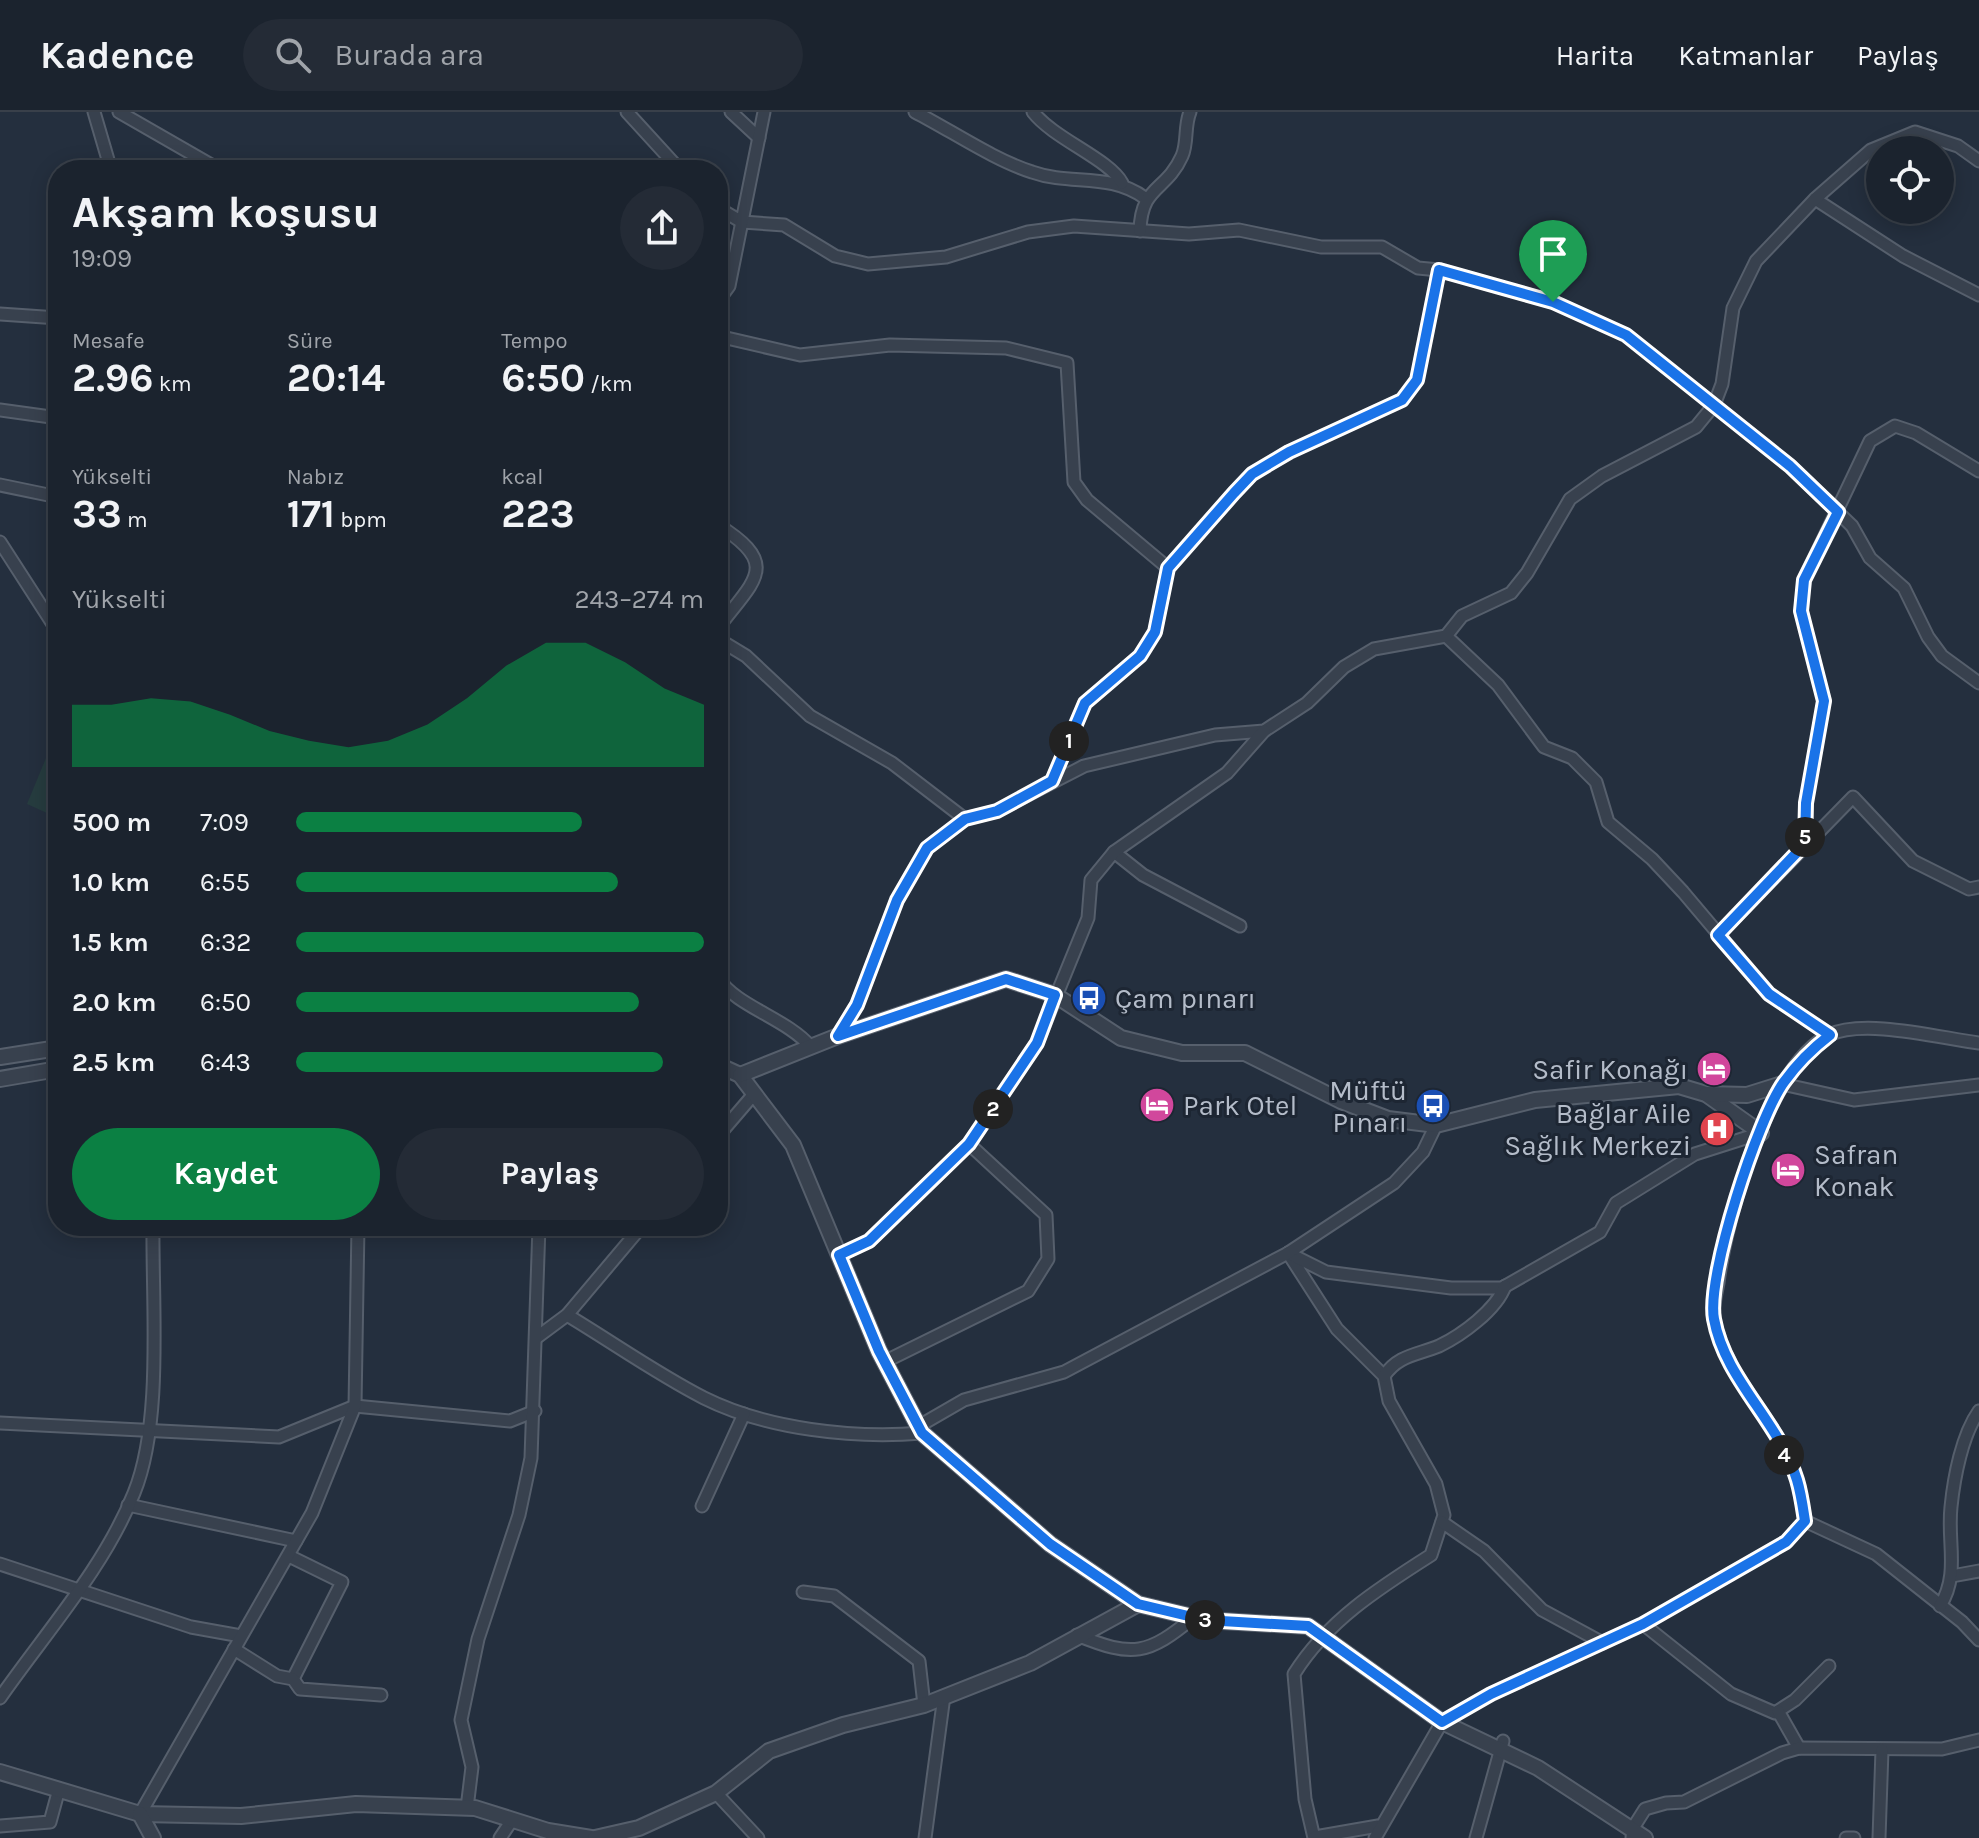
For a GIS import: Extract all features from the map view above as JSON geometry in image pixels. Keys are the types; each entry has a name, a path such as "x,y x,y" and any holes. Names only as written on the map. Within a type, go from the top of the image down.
{"street":[{"path":"94,112 108,160"},
{"path":"119,112 203,160"},
{"path":"627,112 671,160"},
{"path":"731,112 759,138"},
{"path":"728,287 764,112"},
{"path":"915,112 1033,173 1122,184"},
{"path":"1033,112 1046,128 1111,171 1122,184 1145,198"},
{"path":"1140,231 1145,198 1172,175 1184,153 1190,112"},
{"path":"839,1255 869,1241 969,1144 1037,1043 1088,918 1091,880 1114,852 1227,773 1264,731 1307,703 1344,667 1374,649 1446,636 1462,616 1511,593 1527,573 1570,499 1602,476 1696,427 1714,405 1722,384 1733,308 1756,261 1815,199 1871,150 1915,132 1958,146 1979,161"},
{"path":"1815,199 1903,256 1979,295"},
{"path":"728,214 742,222 784,225 835,256 868,264 946,257 1028,232 1074,226 1189,234 1239,230 1321,247 1382,247 1418,268 1439,270 1553,302 1626,335 1790,466 1852,526 1870,558 1904,588 1928,637 1942,656 1979,683"},
{"path":"1052,781 1085,703 1140,656 1155,632 1168,568 1252,474 1289,452 1402,400 1417,380 1439,270"},
{"path":"0,314 48,317"},
{"path":"728,338 800,355 890,345 1006,348 1067,363 1074,482 1087,500 1168,568"},
{"path":"0,410 48,417"},
{"path":"1805,844 1806,803 1824,701 1801,611 1804,580 1870,441 1895,426 1916,433 1979,471"},
{"path":"0,485 48,495"},
{"path":"728,532 750,547 758,560 757,575 728,614"},
{"path":"0,542 48,616"},
{"path":"33,592 48,605"},
{"path":"1446,636 1498,685 1544,747 1572,758 1596,782 1608,822 1652,859 1769,994 1830,1035"},
{"path":"728,645 746,656 810,716 892,763 965,819"},
{"path":"838,1036 857,1005 904,887 927,848 965,819 997,811 1084,766 1200,738 1264,731"},
{"path":"1718,935 1853,797 1913,861 1969,889 1979,887"},
{"path":"1114,852 1143,875 1240,926"},
{"path":"740,1075 838,1036 1006,979 1055,995 1121,1038 1182,1053 1245,1053 1376,1115 1436,1125 1535,1100 1679,1086 1706,1094 1747,1095 1782,1084 1854,1100 1979,1085"},
{"path":"728,987 783,1022 811,1047"},
{"path":"1805,1521 1797,1478 1770,1427 1731,1368 1713,1317 1724,1238 1740,1183 1782,1084 1815,1046 1830,1035 1862,1028 1979,1043"},
{"path":"0,1057 48,1050"},
{"path":"728,1070 740,1075 793,1145 884,1362 920,1430 1050,1544 1138,1604 1194,1617 1308,1626 1442,1722 1502,1746 1632,1833 1645,1838"},
{"path":"0,1079 48,1071"},
{"path":"728,1124 754,1094"},
{"path":"1706,1094 1761,1133"},
{"path":"567,1315 705,1398 744,1414 871,1437 920,1430 964,1400 1064,1372 1288,1253 1394,1183 1423,1152 1436,1125"},
{"path":"1384,1376 1397,1360 1440,1345 1463,1331 1492,1306 1505,1286 1600,1232 1616,1203 1695,1154 1761,1133"},
{"path":"884,1362 1028,1291 1048,1259 1046,1215 969,1144"},
{"path":"0,1698 78,1588 135,1492 148,1432 153,1236"},
{"path":"140,1814 312,1513 355,1406 358,1236"},
{"path":"467,1808 472,1767 461,1720 478,1639 519,1515 531,1458 539,1236"},
{"path":"536,1338 567,1315 634,1236"},
{"path":"1288,1253 1326,1272 1451,1288 1505,1286"},
{"path":"1288,1253 1337,1329 1384,1376 1389,1401 1436,1484 1444,1515 1431,1555 1375,1590 1322,1636 1294,1674 1305,1799 1314,1838 1378,1826"},
{"path":"0,1423 279,1437 355,1406 510,1421 535,1411"},
{"path":"1940,1606 1952,1576 1951,1508 1969,1425 1979,1411"},
{"path":"702,1506 744,1414"},
{"path":"128,1505 296,1541"},
{"path":"1805,1521 1876,1554 1979,1640"},
{"path":"1375,1838 1378,1826 1442,1722 1491,1694 1643,1624 1786,1542 1805,1521"},
{"path":"1442,1522 1484,1551 1542,1610 1603,1643"},
{"path":"289,1556 342,1582 293,1679"},
{"path":"0,1564 191,1627 241,1636"},
{"path":"1952,1576 1979,1571"},
{"path":"803,1592 834,1596 913,1655 919,1661 924,1705"},
{"path":"0,1772 140,1814 241,1816 356,1804 467,1808 573,1837 630,1834 716,1793 769,1751 843,1725 924,1705 1030,1663 1138,1604"},
{"path":"1077,1635 1102,1645 1140,1651 1163,1643 1194,1617"},
{"path":"1643,1624 1731,1694 1775,1713 1795,1700 1829,1666"},
{"path":"234,1649 277,1676 293,1679 300,1689 381,1695"},
{"path":"925,1838 944,1696"},
{"path":"1778,1711 1799,1748"},
{"path":"1632,1833 1645,1809 1684,1802 1782,1753 1799,1748 1942,1749 1979,1740"},
{"path":"1476,1838 1502,1746"},
{"path":"1879,1838 1882,1750"},
{"path":"0,1826 50,1822 59,1789"},
{"path":"716,1793 758,1838"},
{"path":"140,1814 153,1838"},
{"path":"500,1838 512,1820"},
{"path":"1846,1838 1854,1838"}],"green space":[{"path":"48,753 48,813 27,804"}],"place":[{"name":"Çam pınarı","path":"1089,998"},
{"name":"Safir Konağı","path":"1714,1069"},
{"name":"Park Otel","path":"1157,1105"},
{"name":"Müftü Pınarı","path":"1433,1106"},
{"name":"Bağlar Aile Sağlık Merkezi","path":"1717,1129"},
{"name":"Safran Konak","path":"1788,1170"}],"route":[{"path":"1439,270 1553,302 1626,335 1790,466 1838,512 1804,580 1801,611 1824,701 1806,803 1805,844 1718,935 1769,994 1830,1035 1815,1046 1782,1084 1740,1183 1724,1238 1713,1317 1731,1368 1770,1427 1797,1478 1805,1521 1786,1542 1643,1624 1491,1694 1442,1722 1308,1626 1205,1620 1138,1604 1050,1544 922,1433 879,1351 839,1255 869,1241 969,1144 1037,1043 1055,995 1006,979 838,1036 857,1005 897,900 927,848 965,819 997,811 1052,781 1085,703 1140,656 1155,632 1168,568 1234,493 1252,474 1289,452 1402,400 1417,380 1439,270"}]}
